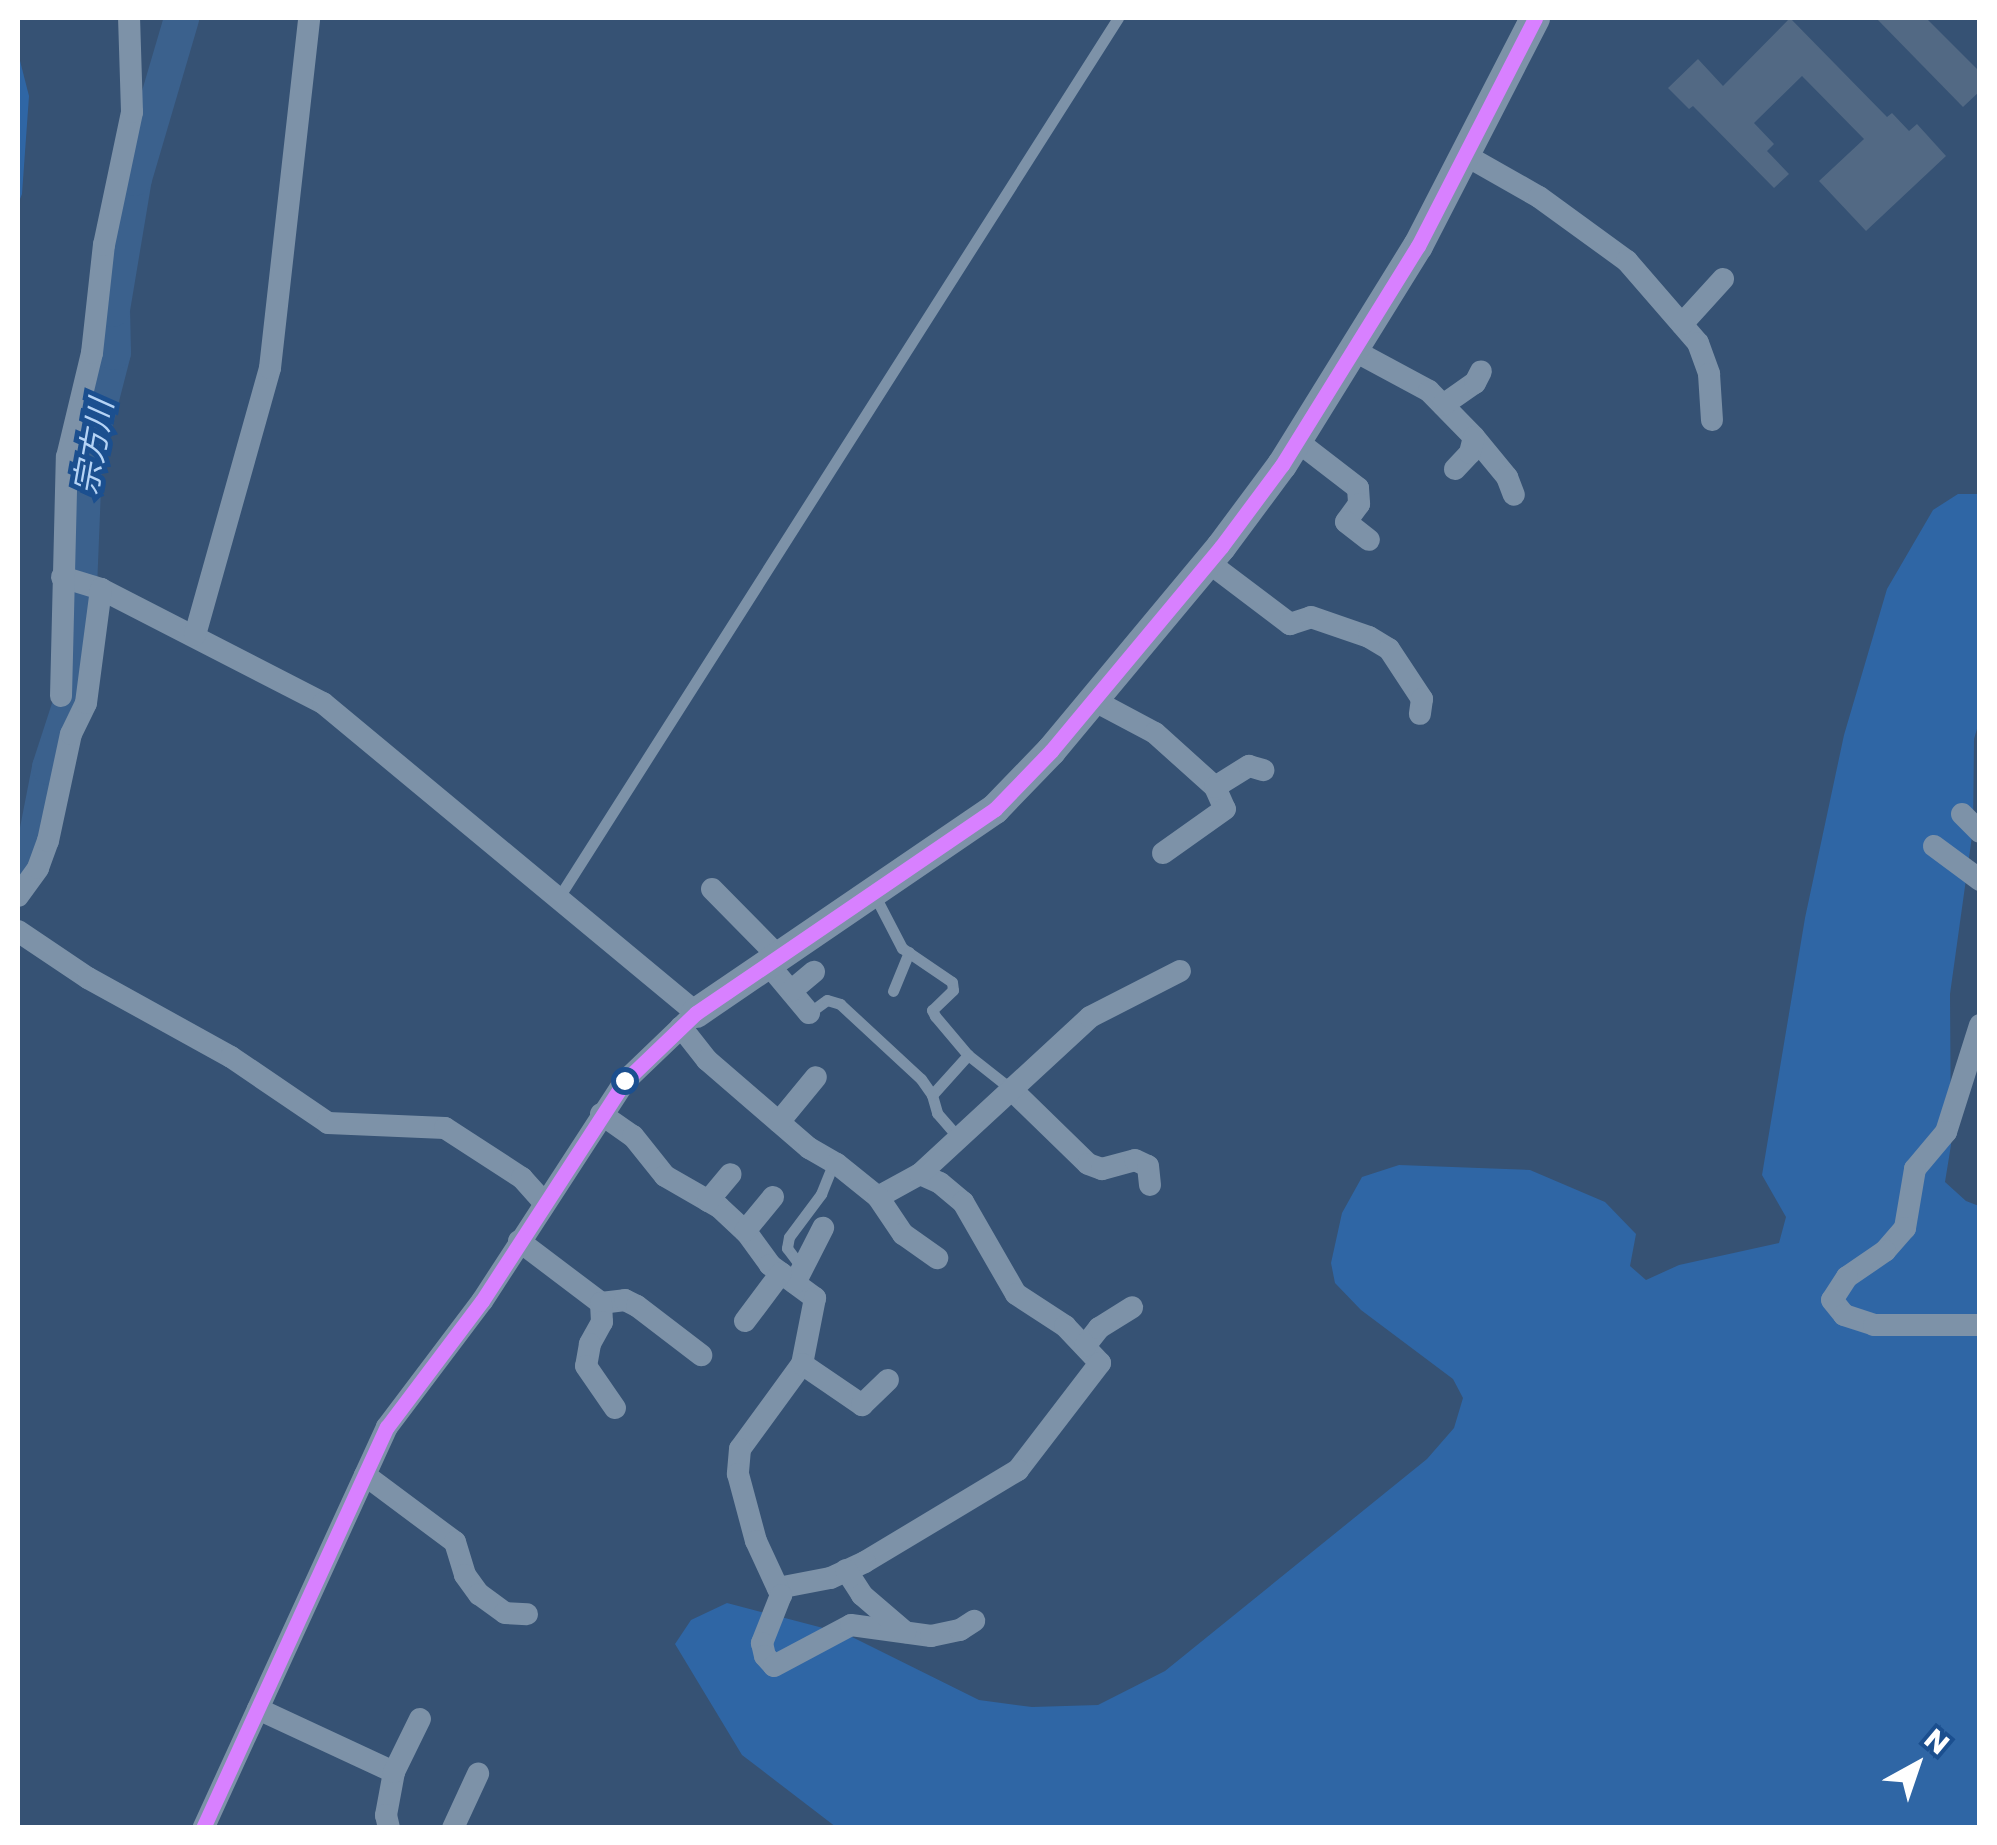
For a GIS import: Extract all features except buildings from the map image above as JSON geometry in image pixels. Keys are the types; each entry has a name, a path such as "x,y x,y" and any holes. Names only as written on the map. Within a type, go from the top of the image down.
{"street":[{"path":"61,696 67,457 92,352 104,245 132,112 129,18"},
{"path":"195,636 270,368 309,18"},
{"path":"204,1828 388,1427 482,1301 625,1081 689,1020 995,809 1093,700 1208,562 1298,440 1418,246 1535,18"},
{"path":"1464,155 1540,197 1626,261 1698,342 1710,374 1712,420"},
{"path":"1682,324 1723,279"},
{"path":"1354,350 1428,391 1474,437 1507,477 1514,495"},
{"path":"1442,405 1475,383 1481,371"},
{"path":"1455,469 1470,453 1474,437"},
{"path":"1298,440 1358,488 1359,504 1346,522 1369,540"},
{"path":"1208,562 1290,624 1311,617 1369,637 1388,650 1422,699 1420,714"},
{"path":"66,577 98,588 323,704 559,897 689,1020 706,1060 778,1122 878,1197 903,1234 936,1258"},
{"path":"18,896 38,868 48,841 71,734 86,703 98,588"},
{"path":"1093,700 1156,733 1215,787 1225,810 1164,853"},
{"path":"1215,787 1250,766 1263,770"},
{"path":"1962,814 1980,832"},
{"path":"1934,846 1980,880"},
{"path":"712,889 774,960 790,991 809,1013"},
{"path":"18,931 88,978 231,1057 328,1123 445,1128 522,1178 543,1202"},
{"path":"878,1197 920,1174 1090,1017 1180,971"},
{"path":"790,991 814,972"},
{"path":"1980,1025 1946,1132 1915,1169 1905,1228 1884,1251 1847,1277 1832,1300 1844,1315 1874,1326 1980,1325"},
{"path":"778,1122 816,1077"},
{"path":"1012,1089 1088,1164 1102,1168 1135,1160 1148,1166 1150,1185"},
{"path":"602,1114 633,1136 665,1176 708,1200 815,1298 802,1364 740,1449 743,1491 756,1540 781,1596 762,1644 765,1656 774,1666 851,1625 930,1636 960,1630 974,1621"},
{"path":"708,1200 731,1174"},
{"path":"778,1588 846,1570 1018,1470 1100,1363 1065,1326 1016,1294 963,1202 940,1183 920,1174"},
{"path":"745,1231 773,1197"},
{"path":"745,1321 792,1275 823,1228"},
{"path":"519,1241 602,1302 625,1300 637,1306 701,1354"},
{"path":"602,1302 602,1322 590,1344 586,1366 615,1408"},
{"path":"1085,1346 1108,1321 1132,1308"},
{"path":"802,1364 862,1405 888,1380"},
{"path":"365,1475 455,1542 465,1575 479,1594 505,1613 527,1614"},
{"path":"846,1570 862,1595 905,1632"},
{"path":"258,1708 394,1772"},
{"path":"389,1828 386,1815 394,1772 420,1718"},
{"path":"453,1828 478,1774"}],"lane":[{"path":"559,897 1118,18"},
{"path":"873,892 902,948 952,982 952,990 932,1010 968,1055 1012,1089"},
{"path":"893,991 905,972 909,952"},
{"path":"809,1013 828,1000 840,1004 921,1079 932,1095 937,1114 959,1138"},
{"path":"932,1095 968,1055"},
{"path":"792,1275 789,1237 821,1194 834,1162"}],"shaded area":[{"path":"18,53 29,96 18,204"},
{"path":"1958,494 1979,494 1979,722 1974,739 1973,829 1950,994 1951,1145 1945,1182 1966,1201 1979,1206 1979,1827 836,1827 742,1755 675,1644 691,1620 727,1603 846,1634 979,1700 1032,1707 1098,1705 1165,1671 1427,1459 1454,1428 1463,1398 1453,1379 1361,1310 1335,1283 1331,1263 1342,1213 1362,1177 1399,1165 1530,1170 1605,1202 1636,1234 1630,1266 1646,1280 1679,1265 1779,1243 1786,1217 1762,1175 1805,918 1844,735 1887,589 1933,510"}],"waterway":[{"name":"宗方川","path":"18,875 32,854 49,767 75,687 84,465 113,352 112,309 134,178 181,18"}],"transit line":[{"path":"203,1828 387,1427 482,1301 625,1081 696,1013 995,809 1051,751 1221,547 1282,465 1418,246 1535,18"}]}
